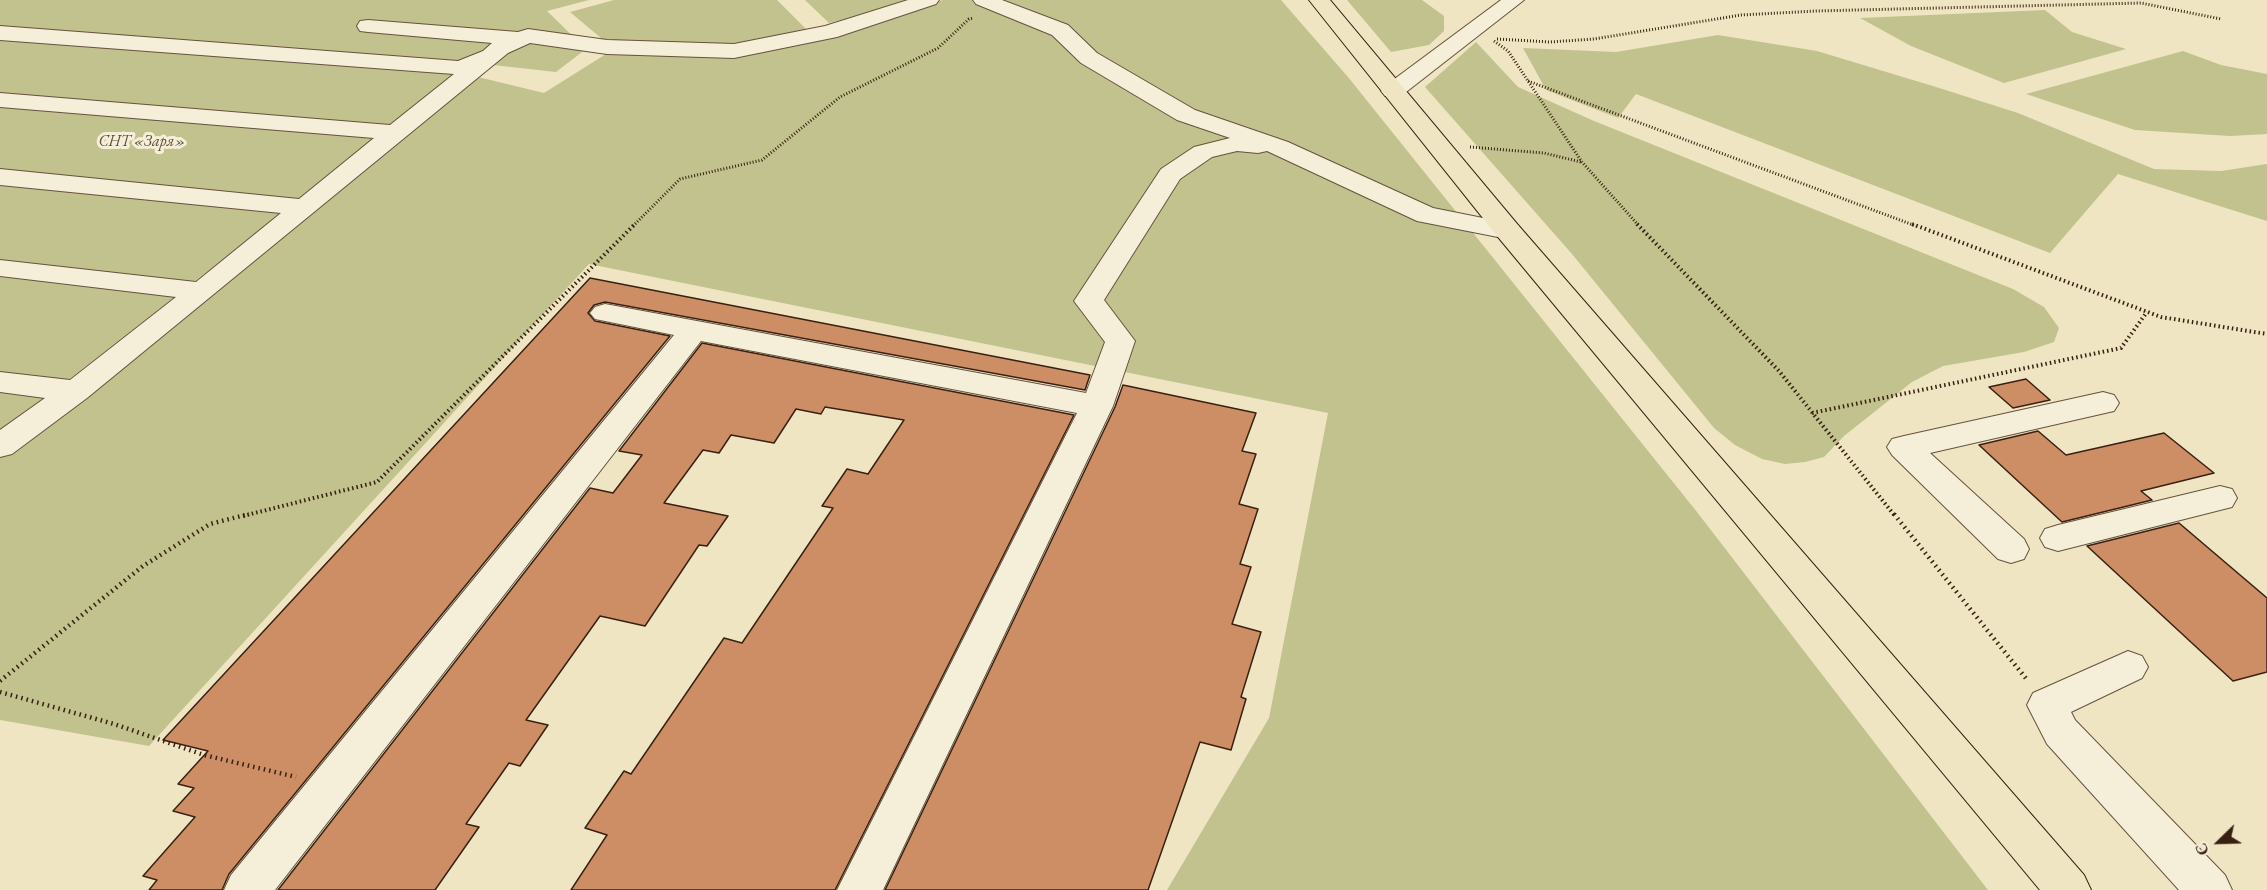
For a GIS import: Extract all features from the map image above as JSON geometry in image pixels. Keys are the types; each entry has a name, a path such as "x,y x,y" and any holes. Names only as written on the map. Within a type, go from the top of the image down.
{"main road":[{"path":"1319,0 1508,231 2068,890"}],"lane":[{"path":"0,33 462,68 528,36 607,47 734,51 829,32 929,0"},
{"path":"983,0 1060,30 1089,58 1186,115 1279,147 1426,215 1508,231"},
{"path":"1393,90 1514,0"},
{"path":"368,26 510,43"},
{"path":"0,446 76,391 202,291 302,207 510,43"},
{"path":"0,100 397,133"},
{"path":"860,890 1097,406 1120,342 1089,300 1170,174 1203,152 1237,144 1279,147"},
{"path":"0,177 302,207"},
{"path":"0,268 202,291"},
{"path":"605,313 1097,406"},
{"path":"247,890 694,330"},
{"path":"0,382 76,391"},
{"path":"2011,549 1904,447 2103,403"},
{"path":"2058,538 2220,498"},
{"path":"2128,667 2048,705 2061,732 2209,890"}],"path":[{"path":"2048,705 1779,371 1649,237 1582,162 1508,51 1490,39 1550,42 1594,39 1741,15 1816,11 2141,3 2221,19"},
{"path":"0,681 143,566 210,524 377,482 680,179 762,160 840,97 938,48 969,19 1016,12"},
{"path":"1527,81 2161,317 2267,334"},
{"path":"1812,413 2121,348 2147,312"},
{"path":"0,692 114,724 204,755 330,786"}],"green space":[{"name":"СНТ «Заря»","path":"0,0 589,0 547,11 586,49 556,72 475,63 0,433"},
{"path":"614,0 777,0 815,38 943,0 1281,0 1348,77 1697,512 1988,890 1167,890 1269,718 1328,413 589,264 149,746 0,720 0,450 478,77 544,93 614,49 570,12"},
{"path":"805,0 921,0 829,23"},
{"path":"1347,0 1422,0 1444,16 1444,31 1429,45 1391,52"},
{"path":"2045,10 2072,32 2126,49 2004,83 1911,46 1860,18"},
{"path":"1718,35 1817,51 1936,87 2018,113 2154,169 2221,171 2267,164 2267,221 2118,174 2050,253 1636,94 1618,118 1546,90 1523,48 1616,52"},
{"path":"1476,42 1518,87 1594,121 2013,289 2044,307 2059,328 2054,342 2024,352 1943,366 1912,382 1844,436 1824,457 1785,464 1762,459 1735,445 1714,428 1572,254 1425,87"},
{"path":"2183,51 2221,65 2267,74 2267,134 2230,136 2135,130 2026,94"}],"building":[{"path":"590,278 1090,375 1085,390 605,302 594,305 588,313 595,321 670,336 229,874 222,890 149,890 157,880 143,876 195,817 173,811 194,788 178,784 208,751 163,740"},
{"path":"702,343 1074,415 835,890 571,890 607,835 585,828 624,771 631,774 724,638 742,643 833,508 822,506 847,469 868,474 904,420 825,407 821,414 796,409 774,443 731,435 719,453 703,450 664,503 728,516 707,546 699,545 645,626 600,616 526,720 548,725 520,766 509,763 466,824 479,827 435,890 278,890 590,488 613,493 642,455 619,451"},
{"path":"2026,379 2050,400 2013,408 1989,387"},
{"path":"1123,385 1256,413 1242,451 1256,454 1239,504 1258,509 1240,564 1251,567 1232,624 1261,632 1241,697 1246,699 1231,750 1200,742 1148,890 885,890 1115,407"},
{"path":"2038,431 2066,455 2164,433 2214,473 2141,491 2152,500 2062,522 1979,445"},
{"path":"2179,523 2267,598 2267,672 2233,681 2087,546"}]}
